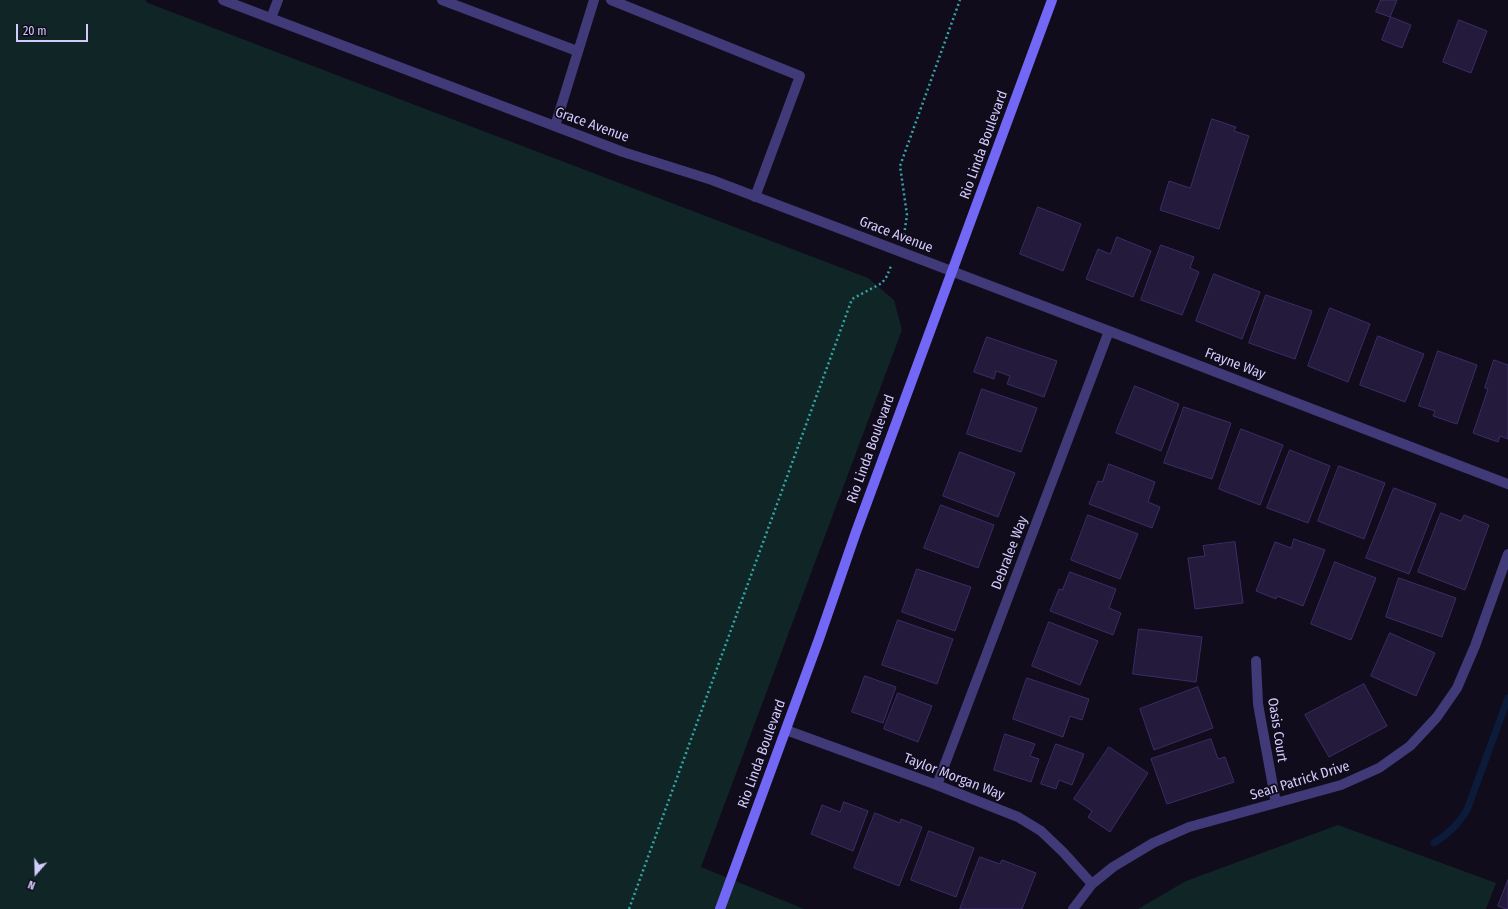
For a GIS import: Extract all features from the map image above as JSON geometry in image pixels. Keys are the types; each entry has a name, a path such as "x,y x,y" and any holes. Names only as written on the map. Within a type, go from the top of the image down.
{"main road":[{"name":"Rio Linda Boulevard","path":"720,909 819,639 858,525 1052,0"}],"street":[{"name":"Grace Avenue","path":"223,0 623,152 712,180 951,272"},
{"path":"271,18 278,0"},
{"path":"442,0 578,52"},
{"path":"555,126 594,0"},
{"path":"611,0 800,76 755,197"},
{"name":"Frayne Way","path":"951,272 1508,484"},
{"name":"Debralee Way","path":"936,784 1109,331"},
{"name":"Sean Patrick Drive","path":"1073,909 1092,884 1113,867 1153,843 1189,827 1341,785 1379,768 1410,746 1438,717 1457,688 1475,646 1508,554"},
{"name":"Oasis Court","path":"1256,661 1258,704 1276,803"},
{"name":"Taylor Morgan Way","path":"786,730 936,784 1018,817 1041,831 1063,852 1092,884"}],"path":[{"path":"900,166 960,0"},
{"path":"629,909 852,299"}],"green space":[{"path":"0,0 145,0 148,3 868,278 894,300 902,330 701,867 804,909 0,909"},
{"path":"1338,825 1496,883 1486,909 1138,909 1186,881"}],"building":[{"path":"1381,0 1397,0 1390,17 1376,12"},
{"path":"1391,17 1411,25 1402,48 1382,40"},
{"path":"1459,20 1487,31 1471,73 1443,62"},
{"path":"1212,119 1236,127 1234,131 1249,136 1219,229 1160,210 1169,181 1190,188"},
{"path":"1038,207 1081,224 1063,271 1020,254"},
{"path":"1117,237 1151,251 1133,297 1086,279 1098,249 1110,254"},
{"path":"1161,245 1194,257 1190,268 1199,272 1182,315 1141,300"},
{"path":"1214,274 1260,292 1242,339 1196,321"},
{"path":"1266,295 1312,311 1295,359 1249,343"},
{"path":"1330,308 1370,324 1348,382 1308,366"},
{"path":"1378,336 1424,354 1405,402 1360,385"},
{"path":"987,337 1057,361 1044,397 1007,384 1010,376 996,371 994,379 974,372"},
{"path":"1438,351 1477,365 1457,424 1433,416 1435,411 1419,406"},
{"path":"1494,360 1508,365 1508,439 1500,436 1498,442 1473,433 1488,389 1485,388"},
{"path":"1135,386 1179,404 1161,451 1116,433"},
{"path":"982,389 1037,408 1021,452 967,434"},
{"path":"1184,407 1231,423 1212,479 1164,463"},
{"path":"1241,429 1283,445 1260,505 1219,489"},
{"path":"1290,450 1330,466 1308,523 1267,508"},
{"path":"960,452 1015,473 998,517 943,496"},
{"path":"1109,464 1155,482 1148,502 1160,507 1152,528 1089,504 1098,481 1102,482"},
{"path":"1339,466 1385,483 1364,539 1318,521"},
{"path":"1394,488 1436,504 1409,574 1366,558"},
{"path":"941,505 994,525 978,568 924,548"},
{"path":"1441,513 1461,521 1464,515 1489,525 1465,590 1418,572"},
{"path":"1088,515 1138,534 1120,579 1071,560"},
{"path":"1294,539 1325,550 1303,606 1277,596 1276,599 1256,591 1275,542 1291,548"},
{"path":"1235,542 1243,603 1195,609 1188,558 1205,556 1203,546"},
{"path":"1335,562 1376,578 1351,640 1311,624"},
{"path":"917,569 971,587 955,631 902,612"},
{"path":"1070,572 1116,589 1109,608 1121,613 1113,635 1050,611 1059,589 1062,590"},
{"path":"1399,578 1456,598 1442,637 1386,617"},
{"path":"898,620 953,639 937,684 882,665"},
{"path":"1049,622 1098,641 1080,685 1032,666"},
{"path":"1139,629 1202,637 1196,682 1133,674"},
{"path":"1390,633 1435,653 1416,696 1371,676"},
{"path":"865,676 896,687 883,723 852,712"},
{"path":"1027,678 1089,699 1082,720 1070,716 1063,737 1013,719"},
{"path":"1364,684 1387,726 1329,757 1305,715"},
{"path":"1198,687 1213,728 1154,750 1140,709"},
{"path":"898,693 932,706 918,742 884,729"},
{"path":"1005,734 1035,744 1030,756 1039,759 1031,782 994,770"},
{"path":"1211,739 1218,759 1225,757 1234,782 1167,804 1151,759"},
{"path":"1056,744 1084,754 1072,785 1059,780 1056,789 1041,784"},
{"path":"1109,747 1148,773 1110,832 1088,817 1092,811 1074,799"},
{"path":"844,802 868,811 853,851 811,834 822,805 840,812"},
{"path":"875,813 900,823 901,819 922,827 899,886 854,868"},
{"path":"929,831 974,848 956,897 911,880"},
{"path":"980,857 1000,864 1002,860 1036,873 1022,909 960,909"},
{"path":"1508,880 1508,909 1506,909 1498,906"}],"waterway":[{"path":"1434,843 1453,828 1467,810 1508,698"}]}
